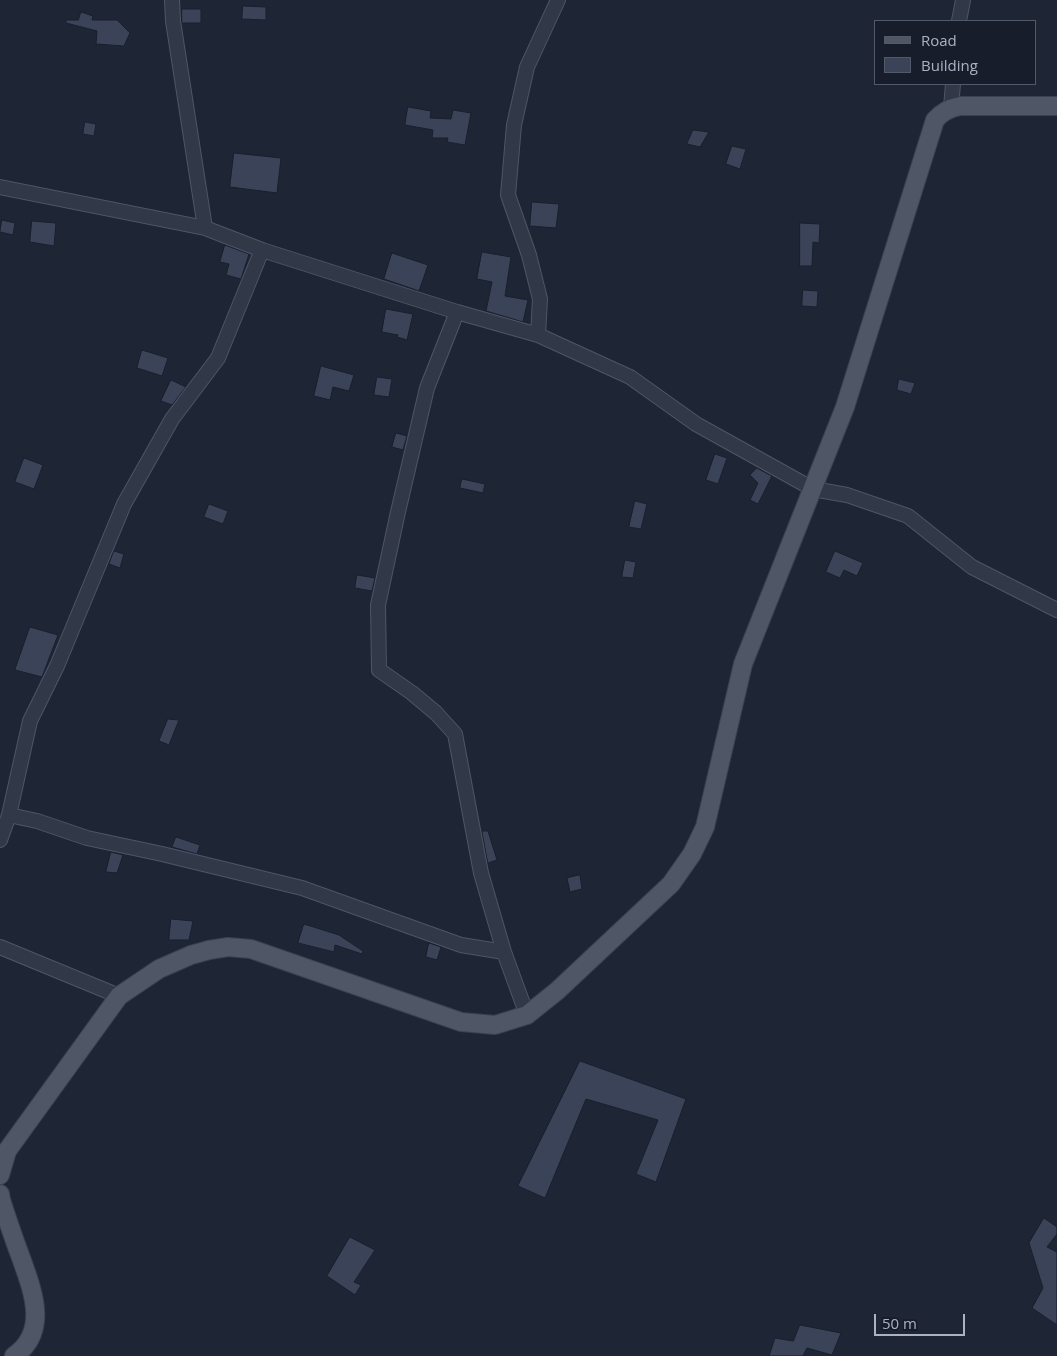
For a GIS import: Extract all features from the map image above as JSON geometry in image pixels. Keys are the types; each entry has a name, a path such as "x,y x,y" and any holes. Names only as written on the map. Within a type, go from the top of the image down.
{"main road":[{"path":"0,1175 7,1152 119,996 159,969 191,955 228,947 251,949 461,1022 495,1025 527,1015 556,991 671,884 692,854 705,827 743,664 845,407 935,120 942,112 952,108 973,105 1057,106"},
{"path":"0,1194 34,1295 36,1312 28,1345 14,1356"}],"street":[{"path":"172,0 173,21 205,228"},
{"path":"538,335 540,299 529,255 508,195 514,125 527,67 558,0"},
{"path":"959,20 963,0"},
{"path":"952,108 954,85"},
{"path":"0,187 205,228 262,250 457,312 538,335 630,377 696,424 813,489 847,495 908,516 972,566 1057,610"},
{"path":"0,840 9,815 30,721 57,666 124,504 172,419 218,358 262,250"},
{"path":"457,312 427,388 398,512 378,605 379,670 412,693 436,713 455,734 481,873 504,952 527,1015"},
{"path":"9,815 37,821 87,838 302,888 461,945 504,952"},
{"path":"0,947 119,996"}],"building":[{"path":"243,6 266,7 266,20 242,19"},
{"path":"182,9 201,9 201,23 182,23"},
{"path":"81,12 93,16 92,20 117,20 130,33 124,46 96,44 97,31 66,23 66,20 78,20"},
{"path":"408,107 431,111 430,118 451,119 453,110 471,113 465,145 447,142 448,138 432,138 433,130 405,125"},
{"path":"85,122 96,124 94,136 83,134"},
{"path":"693,130 709,132 700,147 687,144"},
{"path":"732,146 746,149 740,169 726,164"},
{"path":"234,153 281,158 277,193 230,187"},
{"path":"532,202 559,204 556,228 530,226"},
{"path":"2,220 15,223 13,235 0,232"},
{"path":"32,221 56,223 54,246 30,242"},
{"path":"800,223 820,224 819,243 813,242 812,266 800,266"},
{"path":"225,245 249,254 241,279 226,275 229,264 220,262"},
{"path":"482,252 511,257 505,296 528,300 523,322 486,311 492,282 477,279"},
{"path":"392,253 428,265 419,291 384,279"},
{"path":"803,290 818,291 817,307 802,306"},
{"path":"386,309 413,314 407,340 397,337 398,335 382,332"},
{"path":"142,350 168,358 162,376 137,368"},
{"path":"321,366 354,375 349,391 333,387 330,400 314,396"},
{"path":"377,377 392,379 389,397 374,395"},
{"path":"899,379 915,383 911,394 897,390"},
{"path":"171,380 186,387 172,405 161,401"},
{"path":"396,433 407,436 403,450 392,447"},
{"path":"715,454 727,458 718,484 706,480"},
{"path":"24,458 43,465 34,489 15,482"},
{"path":"757,468 772,476 758,504 750,500 758,483 750,475"},
{"path":"462,479 485,484 483,493 460,488"},
{"path":"635,501 647,504 641,529 629,527"},
{"path":"209,504 228,511 223,524 204,517"},
{"path":"114,551 124,554 120,568 109,564"},
{"path":"835,551 863,563 857,576 844,570 840,578 826,572"},
{"path":"625,560 636,562 633,578 622,577"},
{"path":"357,575 375,578 372,591 355,588"},
{"path":"30,627 58,635 42,677 15,670"},
{"path":"168,719 179,720 169,745 159,741"},
{"path":"482,831 488,831 497,860 488,863"},
{"path":"176,837 200,845 197,854 172,847"},
{"path":"111,852 123,855 117,873 106,872"},
{"path":"580,875 582,889 570,892 567,878"},
{"path":"171,919 193,921 189,940 169,940"},
{"path":"304,924 339,935 363,951 362,954 335,945 334,952 298,943"},
{"path":"429,943 441,947 437,960 426,957"},
{"path":"580,1061 686,1099 656,1182 636,1174 658,1120 586,1099 545,1198 518,1186"},
{"path":"1044,1218 1057,1227 1057,1234 1047,1247 1057,1252 1057,1325 1032,1308 1043,1288 1029,1243"},
{"path":"350,1237 375,1250 354,1282 361,1285 355,1295 327,1276"},
{"path":"800,1325 841,1333 832,1355 807,1348 803,1356 769,1356 775,1338 793,1341"}]}
